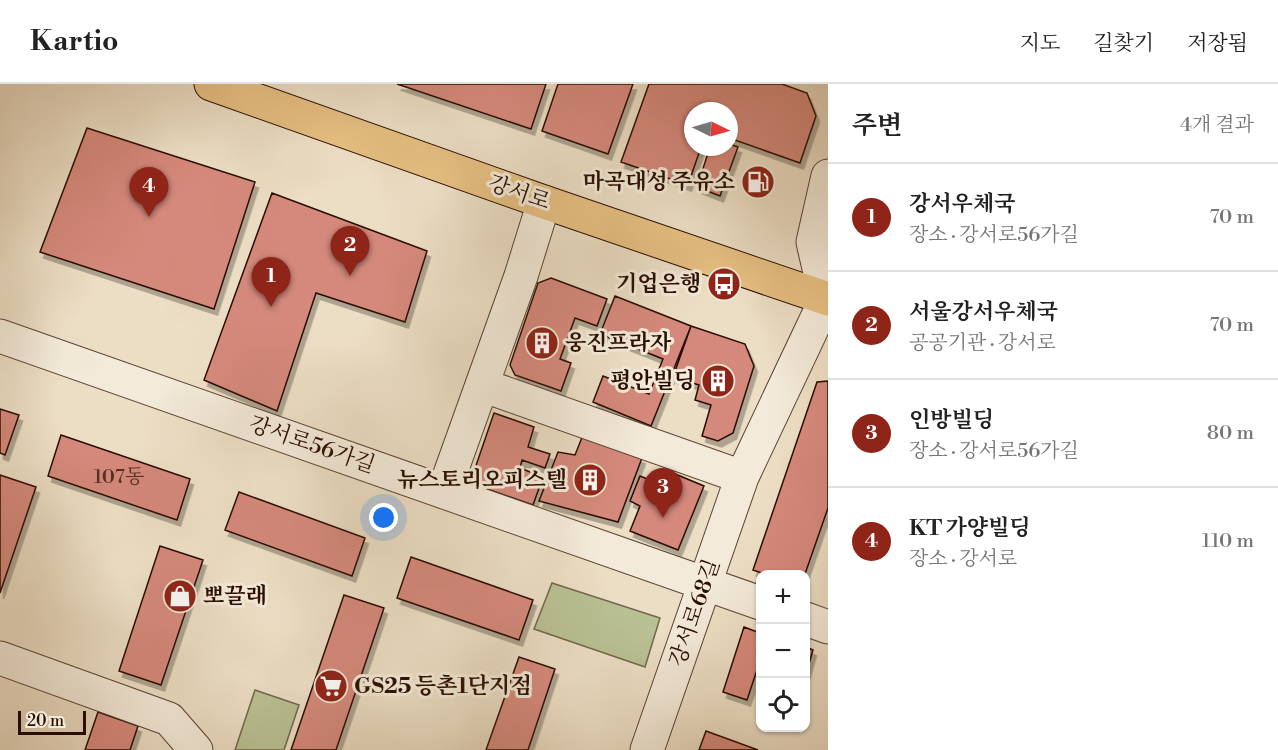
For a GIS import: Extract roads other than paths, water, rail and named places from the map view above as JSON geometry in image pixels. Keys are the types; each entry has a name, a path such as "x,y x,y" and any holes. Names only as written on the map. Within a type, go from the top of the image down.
{"main road":[{"name":"강서로","path":"211,84 827,299"}],"street":[{"path":"827,299 813,242 828,176"},
{"path":"444,491 521,276 544,202"},
{"name":"강서로68길","path":"647,750 742,477 827,299"},
{"name":"강서로56가길","path":"0,336 756,602"},
{"path":"482,385 742,477"},
{"path":"810,620 828,627"},
{"path":"12,668 169,719 196,750"}],"place":[{"name":"마곡대성 주유소","path":"758,182"},
{"name":"KT 가양빌딩","path":"149,217"},
{"name":"서울강서우체국","path":"350,276"},
{"name":"기업은행","path":"724,284"},
{"name":"강서우체국","path":"271,307"},
{"name":"웅진프라자","path":"542,343"},
{"name":"평안빌딩","path":"718,381"},
{"name":"뉴스토리오피스텔","path":"590,480"},
{"name":"인방빌딩","path":"663,518"},
{"name":"뽀끌래","path":"180,596"},
{"name":"GS25 등촌1단지점","path":"331,686"}]}
